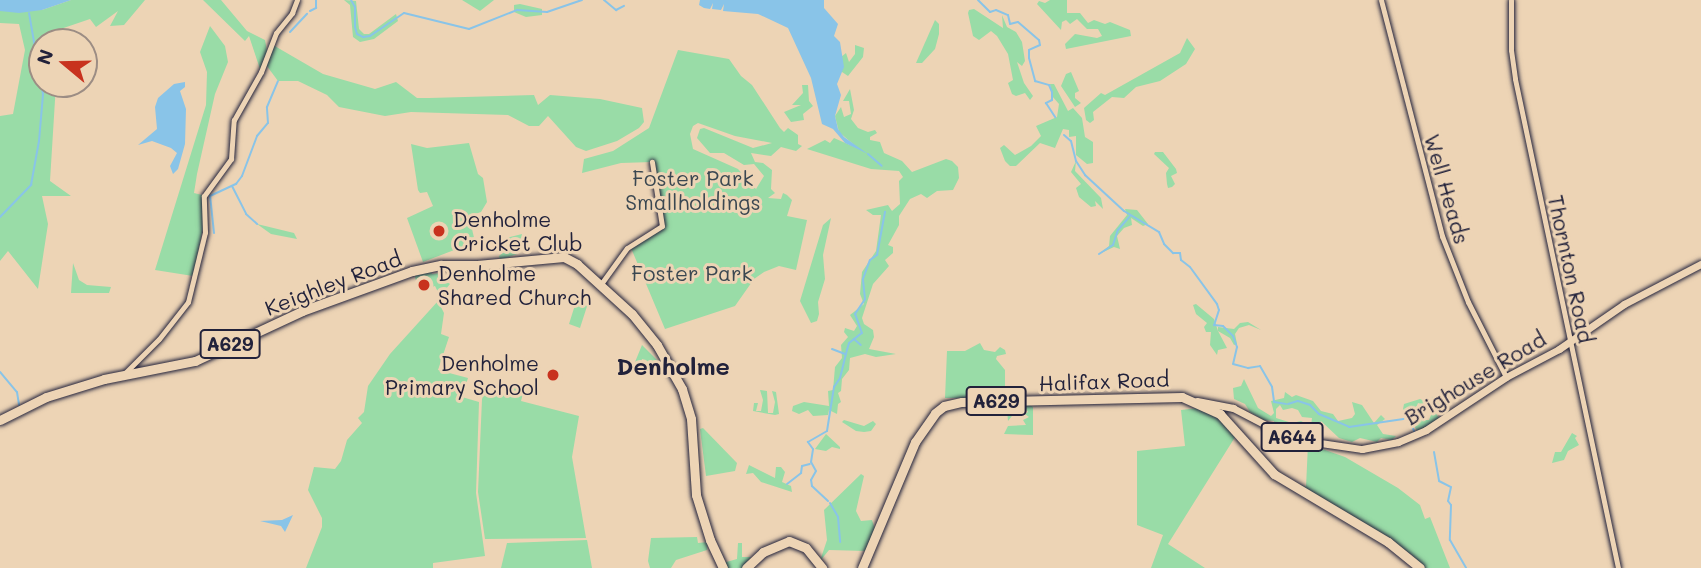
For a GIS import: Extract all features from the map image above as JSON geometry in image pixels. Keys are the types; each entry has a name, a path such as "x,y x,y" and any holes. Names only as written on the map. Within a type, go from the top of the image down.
{"highway":[{"name":"Keighley Road","path":"0,420 46,397 124,374 195,361 302,311 426,267 559,257 574,261 601,284"},
{"name":"A629","path":"601,284 647,331 682,388 691,419 693,477 703,520 723,568"},
{"name":"Halifax Road","path":"862,568 909,453 931,418 944,407 962,402 1182,397 1196,401"},
{"name":"A629","path":"1196,401 1231,424 1273,474 1359,524 1402,552 1420,568"},
{"path":"746,568 762,552 789,541 806,548 819,567"}],"main road":[{"name":"A644","path":"1570,341 1624,304 1701,264"},
{"name":"Brighouse Road","path":"1196,401 1220,403 1293,438 1362,449 1419,434 1506,377 1570,341"}],"street":[{"path":"124,374 153,346 188,302 205,232 204,196 231,159 234,120 261,72 276,33 292,13 297,0"},
{"name":"Well Heads","path":"1381,0 1442,236 1468,302 1506,377"},
{"name":"Thornton Road","path":"1511,0 1511,50 1515,79 1618,568"},
{"path":"601,284 627,248 662,226 652,162"}],"green space":[{"path":"71,0 145,0 124,25 110,26 118,11 96,27 90,19 64,28 28,28 28,98 55,98 50,181 71,196 42,196 48,224 38,289 8,251 0,261 0,116 13,114 25,50 19,24 0,23 0,11 42,10"},
{"path":"203,0 221,0 247,31 265,40 267,51 273,45 323,74 375,89 396,82 417,98 534,95 538,105 550,95 600,99 642,108 644,122 617,141 586,151 576,147 548,116 539,126 529,126 508,115 411,112 385,116 339,107 327,95 298,81 278,81 264,62 260,69 249,36 245,41"},
{"path":"344,0 356,1 359,29 364,34 369,34 396,14 398,21 374,39 360,42 353,37 350,5"},
{"path":"462,0 494,0 480,11"},
{"path":"1050,0 1067,0 1067,13 1080,13 1088,23 1094,20 1105,24 1110,22 1130,30 1131,36 1066,49 1065,44 1075,34 1097,38 1102,36 1098,29 1087,29 1077,19 1070,24 1066,20 1062,22 1061,30 1037,4 1039,1 1045,3"},
{"path":"514,5 542,9 542,15 526,17 514,12"},
{"path":"974,9 1003,28 1002,15 1007,27 1016,32 1022,42 1025,61 1022,66 1017,62 1024,83 1033,96 1030,100 1025,93 1016,96 1012,94 1008,83 1013,80 1008,54 997,36 991,31 979,40 973,36 968,13"},
{"path":"935,20 939,24 939,34 935,49 922,63 916,63"},
{"path":"210,26 225,46 228,62 215,94 197,174 194,193 202,195 204,223 193,276 155,270 206,105 207,72 200,52"},
{"path":"1187,38 1195,49 1186,64 1160,81 1136,87 1124,98 1112,97 1093,112 1094,120 1090,123 1086,120 1084,108 1101,93 1105,95 1180,53"},
{"path":"855,45 864,48 863,57 848,76 842,72 841,57 846,53 849,62 855,54"},
{"path":"678,50 729,59 741,76 752,85 780,128 784,132 788,128 798,135 798,144 802,146 796,151 781,147 771,156 751,153 755,162 763,163 772,170 771,189 775,193 768,198 781,199 783,193 787,195 792,200 787,216 807,220 796,270 779,266 764,272 754,279 735,306 665,329 631,248 662,226 652,162 621,163 582,173 584,159 613,151 649,128","holes":["698,123 735,136 772,143 753,148 704,128 700,129 697,138 710,153 724,153 744,165 754,164 764,176 756,189 738,169 693,149 690,134 693,126"]},
{"path":"1071,72 1079,91 1075,93 1075,98 1081,103 1075,107 1061,86 1066,74"},
{"path":"1050,84 1054,84 1068,111 1073,108 1082,118 1085,137 1093,142 1093,163 1087,164 1076,155 1076,136 1069,137 1069,130 1063,129 1055,148 1040,143 1016,166 1010,166 1000,148 1004,145 1015,155 1031,146 1041,136 1036,126 1057,117 1059,104 1052,96"},
{"path":"802,85 808,85 809,101 813,106 803,114 804,120 791,122 784,112 801,105 792,105 803,93"},
{"path":"850,89 854,110 851,119 858,128 868,132 875,130 877,133 870,137 870,140 880,142 884,153 902,161 912,172 946,159 952,161 958,167 959,178 953,190 937,191 927,198 921,194 910,199 899,216 899,225 888,245 893,247 893,253 885,260 889,266 873,284 862,318 864,324 873,330 874,337 869,349 896,354 876,357 865,354 850,358 849,370 842,379 841,391 838,393 841,402 838,404 837,414 829,410 828,415 813,416 808,410 799,414 792,411 793,406 804,402 829,406 828,391 833,390 835,367 842,358 841,345 848,337 844,332 845,328 854,331 857,326 850,315 864,304 860,294 862,272 876,251 881,215 873,215 866,210 888,205 892,211 900,204 899,181 903,177 899,171 871,169 807,149 825,140 830,143 834,138 859,149 839,132 835,116 841,107 844,117 851,114 849,101 843,101"},
{"path":"469,143 478,174 483,178 487,202 481,212 469,216 475,242 423,262 407,218 433,206 427,192 420,193 418,190 411,144 427,148"},
{"path":"1155,152 1163,152 1176,169 1177,173 1171,176 1175,184 1172,187 1168,188 1167,184 1166,173 1169,168"},
{"path":"1076,161 1075,171 1101,198 1103,209 1095,201 1096,206 1091,207 1079,197 1076,188 1081,184 1071,172"},
{"path":"1125,209 1137,210 1148,224 1143,226 1131,218 1132,225 1124,228 1117,236 1120,249 1114,247 1099,254 1109,246 1110,236 1127,215"},
{"path":"831,218 823,255 825,279 818,302 819,314 817,321 811,323 800,301 823,225"},
{"path":"257,224 294,233 297,239 271,234"},
{"path":"522,234 517,254 500,260 499,256 504,252 502,239"},
{"path":"73,263 79,280 87,285 111,287 109,293 71,293"},
{"path":"443,268 443,273 438,276 450,284 440,296 435,286 428,288 425,278 419,280 423,292 420,293 414,274 430,269 432,274 440,273"},
{"path":"586,292 591,294 580,328 569,324 575,305 583,303"},
{"path":"438,301 444,313 441,334 449,337 438,370 468,378 462,397 479,402 476,493 485,556 433,563 433,568 306,568 322,527 322,518 308,490 314,467 335,469 341,461 347,440 362,423 358,418 364,412 368,386 390,354"},
{"path":"1196,304 1214,319 1227,348 1218,350 1217,355 1210,345 1211,332 1206,332 1204,327 1207,323 1196,314 1193,305"},
{"path":"1248,322 1261,330 1249,325 1239,328 1235,334 1237,344 1234,345 1230,338 1218,331 1218,327 1234,329 1240,323"},
{"path":"980,343 984,350 995,352 1000,347 1005,350 1006,354 997,356 996,359 1005,370 1005,392 993,392 992,398 945,398 947,351 965,351"},
{"path":"642,345 661,364 659,372 647,368 649,363 642,359 640,369 633,367"},
{"path":"1244,379 1258,408 1271,416 1274,413 1271,401 1284,398 1285,392 1292,397 1296,395 1313,401 1321,411 1333,414 1338,421 1352,418 1355,414 1352,402 1362,405 1374,423 1381,415 1385,419 1377,425 1383,434 1396,436 1392,440 1381,438 1377,442 1360,438 1352,442 1339,438 1321,421 1312,439 1289,434 1275,427 1274,421 1264,420 1250,412 1245,404 1234,399 1233,388 1241,386","holes":["1280,405 1283,410 1298,410 1302,417 1312,418 1311,426 1301,421 1292,423 1276,418 1276,409"]},
{"path":"514,387 524,390 521,401 579,416 572,457 586,538 485,539 478,492 482,399 485,390 510,397"},
{"path":"760,390 767,391 768,413 773,413 775,402 772,391 776,392 779,414 775,415 753,411 754,403 758,403 756,411 761,411 763,400"},
{"path":"1432,397 1443,397 1442,407 1449,411 1445,416 1434,407 1418,403 1415,410 1417,420 1429,420 1433,410 1440,419 1418,432 1403,409 1404,404 1420,399 1431,404"},
{"path":"988,403 1029,404 1033,407 1033,435 1004,434 1008,426 1026,425 1023,420 1029,417 1025,414 1028,412 1025,407 1011,408 1015,412 1008,421 1007,410 996,408 988,411"},
{"path":"1198,408 1210,411 1237,434 1168,544 1205,568 1151,568 1163,535 1137,525 1137,451 1185,446 1181,410"},
{"path":"844,420 864,426 873,421 876,424 871,431 856,431 842,422"},
{"path":"703,428 737,463 735,471 706,476 700,429"},
{"path":"1572,433 1577,436 1575,438 1579,445 1568,451 1564,460 1552,463 1555,452 1561,452"},
{"path":"826,434 840,447 840,449 815,449"},
{"path":"1308,444 1345,457 1398,488 1420,505 1425,519 1430,517 1450,568 1425,568 1412,555 1290,480 1306,487"},
{"path":"749,465 775,478 776,467 781,467 785,472 782,482 791,486 792,492 761,482 753,473 746,474"},
{"path":"861,474 864,476 856,511 861,521 872,520 875,529 866,551 829,550 820,561 827,540 824,510"},
{"path":"697,537 698,543 708,542 707,550 676,560 671,568 650,568 648,561 651,538"},
{"path":"587,540 592,568 501,568 507,543"},
{"path":"738,543 742,543 742,557 751,557 742,568 727,568 723,563 737,559"}],"water":[{"path":"0,0 71,0 42,10 19,13 0,11"},
{"path":"700,0 824,0 824,8 838,24 834,36 840,42 844,67 837,84 841,95 835,116 838,129 844,137 868,154 845,143 833,129 822,124 811,78 788,28 758,14 723,11 724,4 721,10 712,9 713,3 710,9 704,8 699,5"},
{"path":"185,82 185,87 180,91 186,109 185,144 178,169 173,174 170,166 177,153 171,148 152,141 138,145 157,129 155,107 158,98 174,84"},
{"path":"293,515 285,532 281,526 260,521 282,520"}],"waterway":[{"path":"310,11 316,8 316,0"},
{"path":"351,0 355,7 357,34 363,37 370,36 404,13 469,29 517,10 547,12 582,0"},
{"path":"604,0 616,10 624,6"},
{"path":"978,0 990,12 996,10 1008,15 1010,24 1018,22 1039,40 1040,45 1029,50 1029,58 1035,81 1049,85 1052,100 1046,103 1055,117"},
{"path":"0,217 31,185 39,141 43,94 29,13"},
{"path":"290,32 307,14"},
{"path":"214,233 210,196 236,184 242,176 257,136 268,123 267,107 278,81"},
{"path":"1064,135 1071,141 1076,161 1085,175 1124,211 1159,232 1164,244 1173,253 1180,253 1181,260 1190,267 1217,304 1219,310 1214,325 1223,326 1233,336 1237,347 1233,364 1248,368 1260,366 1272,387 1274,402 1286,404"},
{"path":"868,154 882,166"},
{"path":"232,186 246,214 257,224"},
{"path":"828,501 812,486 811,480 816,471 811,462 813,449 808,442 827,431 834,387 840,378 849,343 862,333 855,314 865,299 863,279 870,260 877,255 885,212"},
{"path":"1099,254 1113,245 1118,230 1130,216"},
{"path":"854,339 861,345"},
{"path":"832,349 845,354"},
{"path":"0,372 17,392 19,405"},
{"path":"1288,404 1298,401 1310,405 1319,414 1349,427 1403,419"},
{"path":"1407,417 1414,431"},
{"path":"1434,452 1439,481 1451,487 1448,501 1451,505 1450,540 1466,568"},
{"path":"787,484 801,473 802,466 810,464"},
{"path":"830,503 838,517 840,542"}],"place":[{"name":"Denholme Cricket Club","path":"439,231"},
{"name":"Denholme Shared Church","path":"424,285"},
{"name":"Denholme Primary School","path":"553,375"}],"district":[{"name":"Denholme","path":"673,366"}],"park label":[{"name":"Foster Park Smallholdings","path":"693,190"},
{"name":"Foster Park","path":"692,273"}]}
